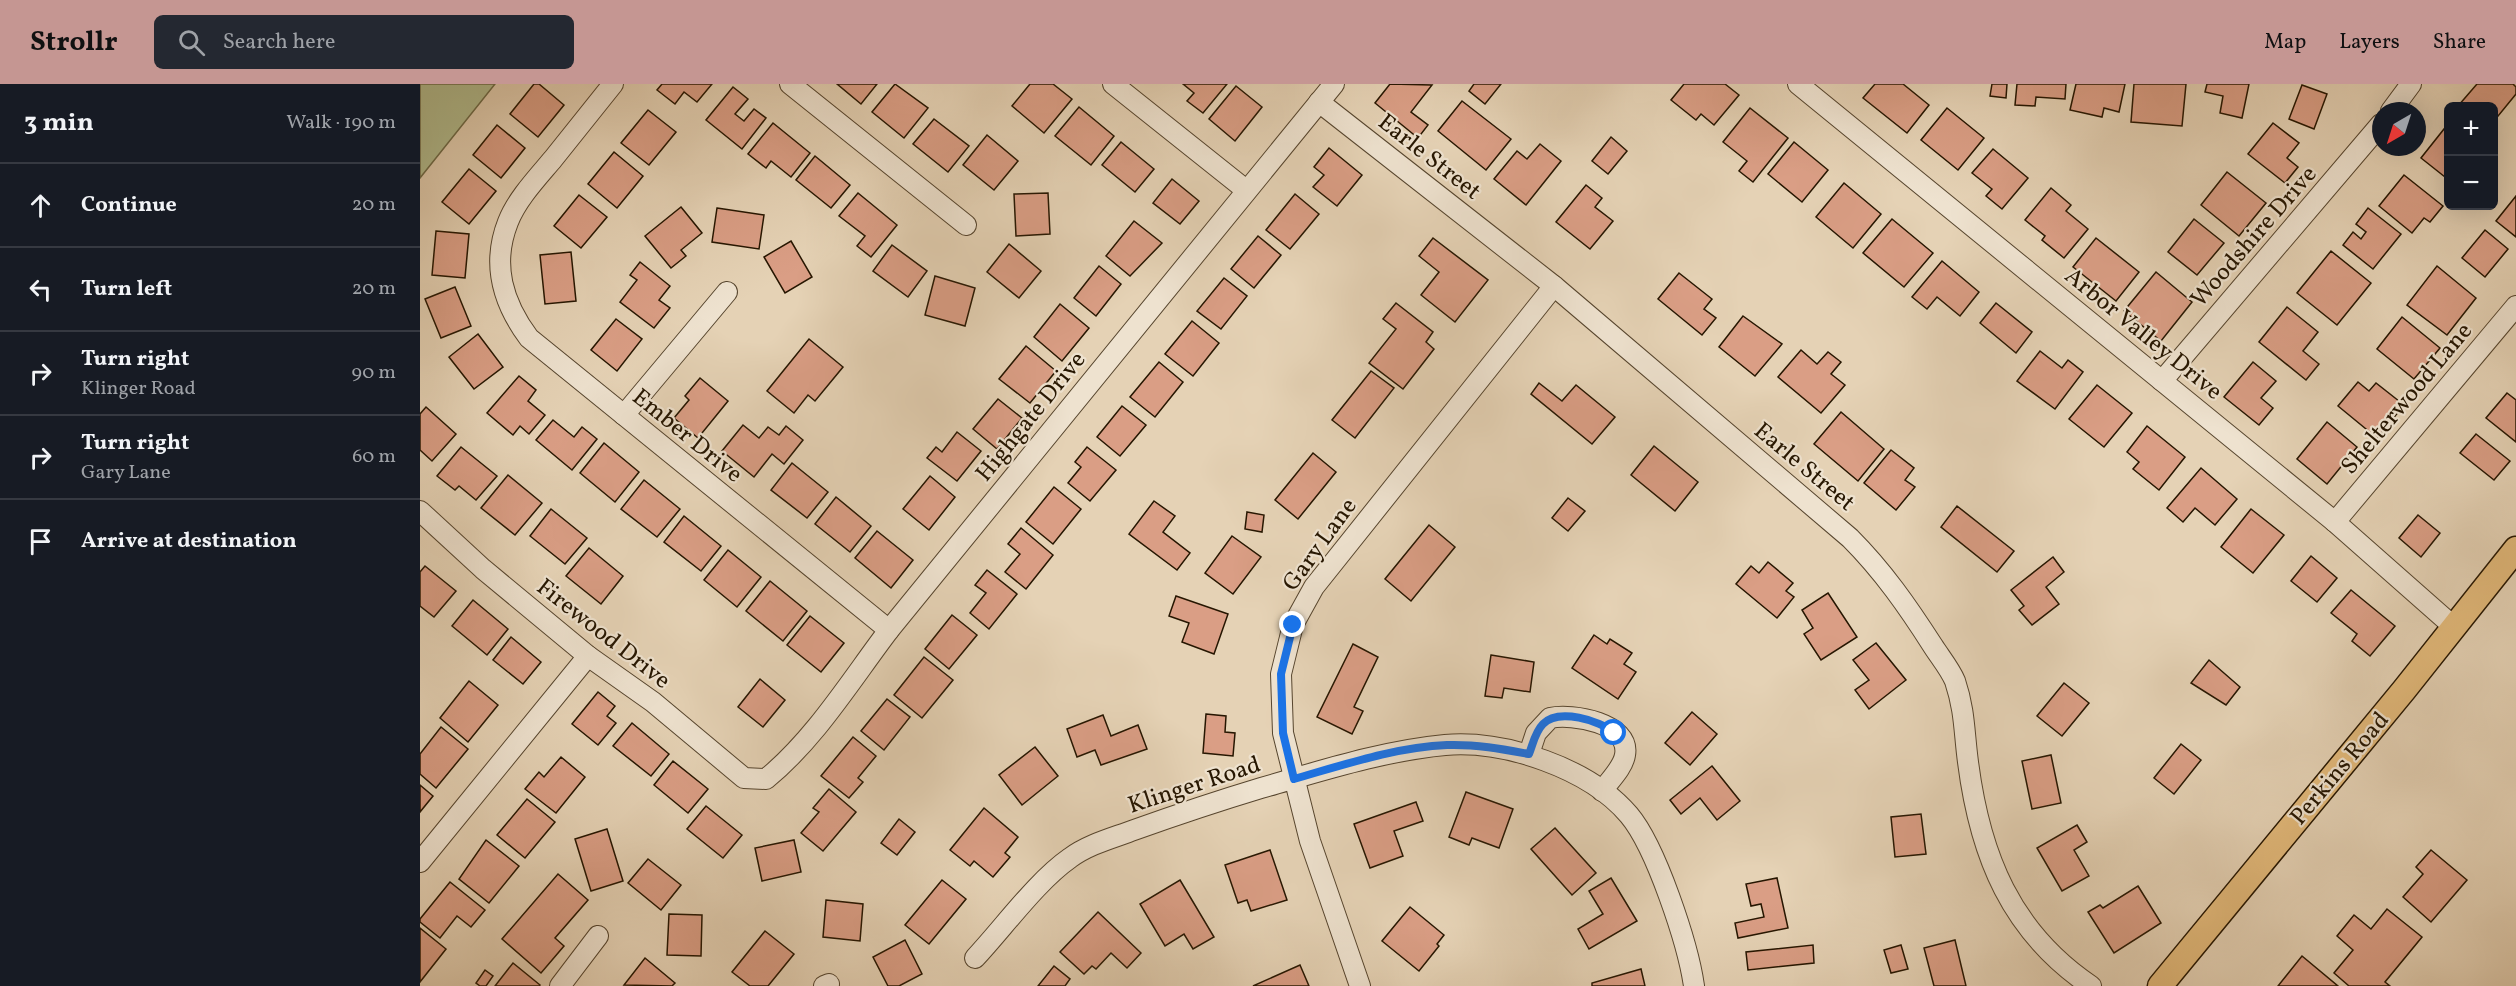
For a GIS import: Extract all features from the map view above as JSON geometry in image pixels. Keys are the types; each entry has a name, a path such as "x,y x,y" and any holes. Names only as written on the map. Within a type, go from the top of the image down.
{"main road":[{"name":"Perkins Road","path":"2160,986 2516,549"}],"street":[{"name":"Ember Drive","path":"613,84 524,195 508,222 502,250 501,285 512,315 529,338 889,630"},
{"path":"790,84 966,225"},
{"path":"1113,84 1246,190"},
{"name":"Highgate Drive","path":"766,779 783,765 889,630 1334,84"},
{"name":"Arbor Valley Drive","path":"1798,84 1820,90 2162,381 2335,522 2454,627"},
{"path":"2398,102 2411,84"},
{"name":"Earle Street","path":"1319,102 1554,286 1850,538 1877,565 1907,605 1954,678 1965,715 1968,762 1985,846 2004,893 2026,926 2067,970 2091,986"},
{"name":"Woodshire Drive","path":"2162,381 2372,135"},
{"name":"Gary Lane","path":"1360,986 1310,841 1283,733 1281,674 1293,625 1314,586 1554,286"},
{"path":"624,416 727,292"},
{"name":"Shelterwood Lane","path":"2335,522 2516,306"},
{"name":"Firewood Drive","path":"420,511 483,569 588,656 652,702 744,778 766,779"},
{"path":"420,862 588,656"},
{"path":"1529,754 1536,733 1550,718 1593,720 1604,724 1624,744 1626,753 1623,762 1602,791"},
{"name":"Klinger Road","path":"975,958 1058,867 1091,846 1209,803 1405,751 1447,745 1489,747 1529,754 1588,781 1628,814 1644,837 1679,925 1691,965 1694,986"},
{"path":"560,986 598,936"}],"green space":[{"path":"420,84 495,84 420,178"}],"building":[{"path":"534,84 539,84 564,105 538,137 510,114"},
{"path":"662,84 712,84 697,102 684,92 675,104 657,90"},
{"path":"837,84 877,84 861,104"},
{"path":"895,84 928,108 904,138 872,112"},
{"path":"1030,84 1053,84 1072,99 1044,133 1012,106"},
{"path":"1183,84 1227,84 1203,113 1187,101 1194,93"},
{"path":"1390,84 1432,85 1411,112 1428,125 1418,138 1375,103"},
{"path":"1474,84 1501,84 1485,104 1469,91"},
{"path":"1684,84 1725,84 1739,95 1714,125 1701,114 1696,120 1671,100"},
{"path":"1875,84 1903,84 1929,105 1907,133 1863,98"},
{"path":"1992,84 2007,84 2006,98 1990,96"},
{"path":"2017,84 2066,84 2065,99 2036,97 2035,106 2015,105"},
{"path":"2076,84 2125,84 2119,112 2104,108 2102,117 2070,110"},
{"path":"2134,84 2186,84 2182,126 2131,122"},
{"path":"2207,84 2249,84 2242,118 2220,113 2223,96 2205,92"},
{"path":"2477,84 2513,84 2516,87 2516,94 2498,116 2498,102 2461,102"},
{"path":"2302,85 2327,94 2314,129 2289,119"},
{"path":"1236,86 1262,107 1235,141 1209,119"},
{"path":"733,87 748,99 735,114 744,121 754,109 766,118 742,149 706,120"},
{"path":"1462,101 1511,139 1486,170 1438,131"},
{"path":"1079,107 1114,136 1091,165 1055,136"},
{"path":"1750,108 1788,138 1753,182 1739,171 1747,161 1723,142"},
{"path":"1947,108 1984,138 1958,170 1921,140"},
{"path":"648,110 676,132 649,165 621,143"},
{"path":"934,119 969,146 948,172 913,144"},
{"path":"773,123 810,153 791,177 771,161 766,168 748,154"},
{"path":"2273,123 2299,143 2287,158 2298,167 2285,183 2248,154"},
{"path":"497,125 525,148 501,178 473,155"},
{"path":"2444,129 2444,176 2421,158 2426,156 2426,152"},
{"path":"987,135 1018,161 994,190 963,165"},
{"path":"1611,137 1627,151 1608,174 1592,161"},
{"path":"1121,142 1154,169 1135,192 1102,165"},
{"path":"1794,142 1828,170 1802,202 1768,174"},
{"path":"1540,144 1561,161 1526,205 1494,179 1517,151 1527,159"},
{"path":"1329,148 1362,175 1337,206 1313,187 1324,175 1314,167"},
{"path":"1993,149 2028,178 2002,209 1986,196 1992,189 1972,173"},
{"path":"614,152 643,176 617,208 588,184"},
{"path":"815,156 850,185 831,208 796,180"},
{"path":"469,169 496,191 469,224 442,202"},
{"path":"2227,172 2266,203 2239,236 2201,205"},
{"path":"2404,175 2443,206 2430,222 2424,218 2412,233 2379,206"},
{"path":"1172,179 1199,201 1180,224 1153,203"},
{"path":"1844,183 1881,214 1853,248 1816,217"},
{"path":"1586,185 1602,198 1595,207 1613,221 1590,249 1556,222"},
{"path":"2051,188 2071,205 2066,211 2088,229 2064,258 2042,240 2045,236 2025,220"},
{"path":"858,193 897,225 871,257 857,246 865,236 839,216"},
{"path":"1048,193 1050,234 1016,236 1014,194"},
{"path":"1295,194 1319,214 1290,249 1266,230"},
{"path":"579,195 607,217 581,248 554,226"},
{"path":"2516,196 2516,237 2496,221"},
{"path":"681,207 702,233 681,250 686,256 671,268 645,236"},
{"path":"717,208 764,215 759,249 712,242"},
{"path":"2368,208 2401,234 2373,269 2343,245 2353,232 2361,239 2366,232 2356,224"},
{"path":"1892,219 1933,253 1904,287 1863,253"},
{"path":"2194,219 2224,243 2197,275 2168,252"},
{"path":"1134,221 1162,243 1130,276 1106,256"},
{"path":"2485,230 2508,249 2485,277 2462,258"},
{"path":"436,231 469,234 465,278 432,275"},
{"path":"1258,236 1281,255 1254,288 1231,269"},
{"path":"1433,238 1488,280 1455,322 1421,295 1439,272 1419,256"},
{"path":"2096,238 2139,272 2116,301 2073,267"},
{"path":"791,241 812,277 785,293 764,257"},
{"path":"1009,244 1041,271 1019,298 987,272"},
{"path":"892,245 927,271 908,297 873,271"},
{"path":"2331,251 2371,283 2337,325 2297,293"},
{"path":"571,252 576,301 545,304 540,255"},
{"path":"1942,261 1979,292 1960,316 1937,297 1927,309 1912,297"},
{"path":"640,262 670,286 659,300 670,308 654,328 620,302 637,280 630,275"},
{"path":"1099,266 1121,284 1096,316 1074,298"},
{"path":"2437,266 2476,298 2447,335 2407,305"},
{"path":"2156,272 2192,302 2161,341 2124,311"},
{"path":"1679,273 1712,299 1704,309 1716,318 1702,335 1658,299"},
{"path":"935,276 975,288 965,326 925,315"},
{"path":"1224,278 1247,296 1221,329 1197,311"},
{"path":"455,287 471,326 441,338 425,299"},
{"path":"1396,303 1433,332 1426,342 1434,349 1403,389 1369,363 1396,329 1383,319"},
{"path":"1996,303 2032,332 2016,353 1980,323"},
{"path":"1060,304 1089,328 1062,361 1034,337"},
{"path":"2287,307 2318,332 2303,351 2319,364 2306,380 2259,342"},
{"path":"1743,316 1782,344 1755,376 1719,347"},
{"path":"2402,317 2440,348 2414,379 2377,349"},
{"path":"616,319 642,339 617,371 591,350"},
{"path":"1192,321 1219,343 1193,376 1165,354"},
{"path":"478,334 503,367 474,389 449,357"},
{"path":"809,339 843,367 815,401 808,395 794,413 767,391"},
{"path":"1026,346 1056,371 1030,403 999,379"},
{"path":"1801,350 1817,364 1828,352 1841,362 1831,374 1845,385 1821,413 1778,377"},
{"path":"2040,351 2062,368 2068,360 2083,372 2055,409 2017,381"},
{"path":"1159,362 1183,382 1155,417 1130,397"},
{"path":"2253,362 2276,381 2261,398 2273,408 2259,425 2224,397"},
{"path":"1371,371 1394,388 1355,438 1332,420"},
{"path":"519,376 536,390 528,401 545,415 529,434 520,426 513,435 487,413"},
{"path":"700,378 728,401 698,438 674,418 689,400 685,396"},
{"path":"2358,382 2369,391 2376,383 2404,405 2377,438 2338,406"},
{"path":"1539,383 1562,401 1576,385 1615,417 1592,444 1531,394"},
{"path":"2097,385 2132,413 2104,447 2069,419"},
{"path":"2507,393 2516,400 2516,442 2486,418"},
{"path":"998,399 1022,418 997,449 973,429"},
{"path":"1122,406 1146,425 1120,456 1097,437"},
{"path":"426,407 456,434 432,461 420,450 420,414"},
{"path":"1841,412 1884,449 1858,481 1814,444"},
{"path":"553,420 574,437 582,427 597,439 572,470 536,440"},
{"path":"2327,422 2357,447 2327,484 2297,459"},
{"path":"743,425 759,438 768,427 779,435 786,426 803,440 784,464 772,454 754,477 722,451"},
{"path":"2147,426 2185,457 2159,490 2133,469 2139,462 2127,452"},
{"path":"957,432 981,451 957,481 927,458 936,447 942,452"},
{"path":"2476,434 2510,461 2494,480 2460,453"},
{"path":"604,443 639,472 615,502 580,473"},
{"path":"1654,446 1698,482 1675,511 1631,475"},
{"path":"461,447 497,476 476,500 459,486 455,490 437,476"},
{"path":"1087,447 1116,470 1090,501 1068,483 1081,467 1075,462"},
{"path":"1891,450 1914,468 1905,480 1915,487 1896,510 1864,483"},
{"path":"1313,453 1336,472 1298,519 1275,500"},
{"path":"792,463 828,492 807,518 771,490"},
{"path":"2201,468 2237,499 2215,525 2195,508 2183,522 2167,508"},
{"path":"508,475 542,503 515,535 481,508"},
{"path":"930,476 955,497 929,530 903,509"},
{"path":"644,480 680,509 657,537 621,509"},
{"path":"1054,487 1081,509 1053,544 1026,522"},
{"path":"836,497 871,526 850,552 815,524"},
{"path":"1568,498 1585,511 1568,531 1552,518"},
{"path":"1154,501 1175,516 1163,532 1190,553 1177,570 1129,534"},
{"path":"1957,506 2014,551 1997,572 1941,527"},
{"path":"551,509 587,538 565,564 530,536"},
{"path":"2251,509 2284,535 2253,573 2221,547"},
{"path":"1247,512 1264,515 1262,532 1245,529"},
{"path":"2418,515 2440,533 2421,557 2399,538"},
{"path":"684,516 721,546 701,571 664,542"},
{"path":"1429,525 1455,547 1411,601 1385,579"},
{"path":"1021,528 1053,555 1026,589 1005,572 1020,554 1008,544"},
{"path":"877,531 913,560 891,588 855,558"},
{"path":"1232,536 1261,557 1233,594 1205,573"},
{"path":"589,548 623,576 601,604 566,576"},
{"path":"728,550 761,577 737,607 704,580"},
{"path":"2311,556 2337,578 2317,602 2291,581"},
{"path":"2053,557 2064,572 2046,587 2059,604 2032,625 2019,610 2024,606 2011,590"},
{"path":"1768,562 1793,583 1786,591 1794,597 1777,618 1736,584 1751,566 1759,573"},
{"path":"425,566 456,591 434,617 420,606 420,572"},
{"path":"987,570 1017,594 989,629 970,613 986,593 975,585"},
{"path":"770,581 807,611 783,641 746,611"},
{"path":"2351,590 2395,626 2370,656 2352,641 2357,634 2331,613"},
{"path":"1828,593 1857,637 1821,660 1804,634 1813,628 1802,610"},
{"path":"1176,596 1228,614 1214,654 1182,642 1189,623 1169,616"},
{"path":"473,600 508,629 487,655 452,626"},
{"path":"952,615 977,635 949,669 925,649"},
{"path":"810,616 844,643 821,672 787,645"},
{"path":"1594,635 1607,644 1610,639 1632,653 1624,664 1636,672 1618,699 1572,668"},
{"path":"511,637 541,662 523,684 493,660"},
{"path":"1876,643 1906,680 1869,709 1855,690 1869,680 1853,660"},
{"path":"1353,644 1378,657 1354,707 1363,711 1352,734 1317,717"},
{"path":"1491,655 1534,662 1530,692 1504,688 1502,698 1485,696"},
{"path":"924,657 953,680 922,718 894,695"},
{"path":"2209,660 2240,687 2226,705 2191,683"},
{"path":"760,679 785,700 763,727 738,707"},
{"path":"469,681 498,705 468,742 440,718"},
{"path":"2064,683 2089,703 2062,736 2037,716"},
{"path":"598,692 615,706 607,716 616,723 598,745 572,724"},
{"path":"887,699 910,717 884,750 861,731"},
{"path":"1692,712 1717,734 1690,765 1665,743"},
{"path":"1206,714 1226,716 1225,732 1235,733 1233,756 1203,753"},
{"path":"1103,715 1111,736 1138,725 1147,749 1101,765 1095,750 1077,757 1067,729"},
{"path":"632,723 669,754 651,776 613,746"},
{"path":"441,727 468,749 436,788 420,774 420,754"},
{"path":"853,737 876,756 858,778 863,782 849,798 821,776"},
{"path":"2181,744 2201,760 2174,794 2154,778"},
{"path":"1035,747 1058,776 1022,805 999,775"},
{"path":"2051,755 2061,803 2032,809 2022,761"},
{"path":"561,757 585,777 556,813 525,789 539,772 544,777"},
{"path":"673,761 708,789 688,813 654,785"},
{"path":"1712,766 1740,801 1717,820 1700,798 1681,814 1670,800"},
{"path":"420,785 433,796 420,812"},
{"path":"829,789 856,812 823,851 801,833 819,812 813,808"},
{"path":"1466,792 1513,809 1499,848 1472,838 1469,845 1449,837"},
{"path":"527,799 555,822 525,858 497,835"},
{"path":"1416,802 1423,821 1394,831 1403,856 1370,868 1354,824"},
{"path":"706,806 742,835 723,858 687,829"},
{"path":"984,808 1018,837 1005,853 1010,857 993,877 974,861 970,866 950,850"},
{"path":"1921,814 1926,854 1895,857 1891,817"},
{"path":"899,819 915,832 897,855 881,843"},
{"path":"2077,825 2087,842 2074,850 2089,876 2062,891 2037,848"},
{"path":"1555,828 1596,873 1572,895 1531,849"},
{"path":"607,829 623,881 591,891 575,839"},
{"path":"486,840 519,866 489,903 459,879"},
{"path":"794,840 801,872 762,881 755,848"},
{"path":"1270,850 1287,900 1251,911 1247,900 1238,903 1225,865"},
{"path":"2431,850 2467,880 2431,922 2403,897 2423,874 2416,867"},
{"path":"648,859 681,885 661,910 628,883"},
{"path":"558,874 588,900 555,938 564,946 541,973 502,939"},
{"path":"1611,878 1637,921 1589,949 1578,929 1603,914 1589,891"},
{"path":"1777,878 1788,928 1738,938 1735,923 1764,917 1761,904 1751,906 1746,884"},
{"path":"942,880 966,899 929,944 905,925"},
{"path":"1180,880 1214,937 1193,949 1184,934 1165,946 1140,904"},
{"path":"450,882 485,910 471,927 457,916 440,938 420,922 420,919"},
{"path":"2138,886 2161,923 2114,953 2088,912 2100,905 2103,908"},
{"path":"826,900 863,904 860,941 823,937"},
{"path":"1410,907 1444,935 1437,944 1439,946 1419,971 1382,941"},
{"path":"2387,909 2422,937 2385,982 2390,986 2349,986 2334,973 2353,950 2337,936 2354,915 2371,929"},
{"path":"1098,912 1141,953 1127,968 1111,953 1096,969 1092,966 1084,974 1060,952"},
{"path":"669,914 702,915 701,956 667,955"},
{"path":"420,928 446,949 420,982"},
{"path":"765,931 794,954 768,986 750,986 732,972"},
{"path":"905,940 922,974 899,986 888,986 873,957"},
{"path":"1955,940 1966,986 1934,986 1924,948"},
{"path":"1813,945 1814,963 1748,970 1746,952"},
{"path":"1901,945 1908,969 1891,973 1884,950"},
{"path":"2302,956 2338,986 2278,986"},
{"path":"645,958 675,983 672,986 624,985"},
{"path":"513,963 540,985 495,986"},
{"path":"1300,965 1309,986 1253,986"},
{"path":"1054,966 1070,979 1065,986 1038,986"},
{"path":"1641,969 1645,986 1592,986 1592,983"},
{"path":"485,970 493,976 486,986 480,986 476,983"}],"route":[{"path":"1293,625 1281,674 1283,733 1294,779 1405,751 1447,745 1489,747 1529,754 1536,733 1550,718 1556,717 1593,720 1604,724 1614,733"}]}
